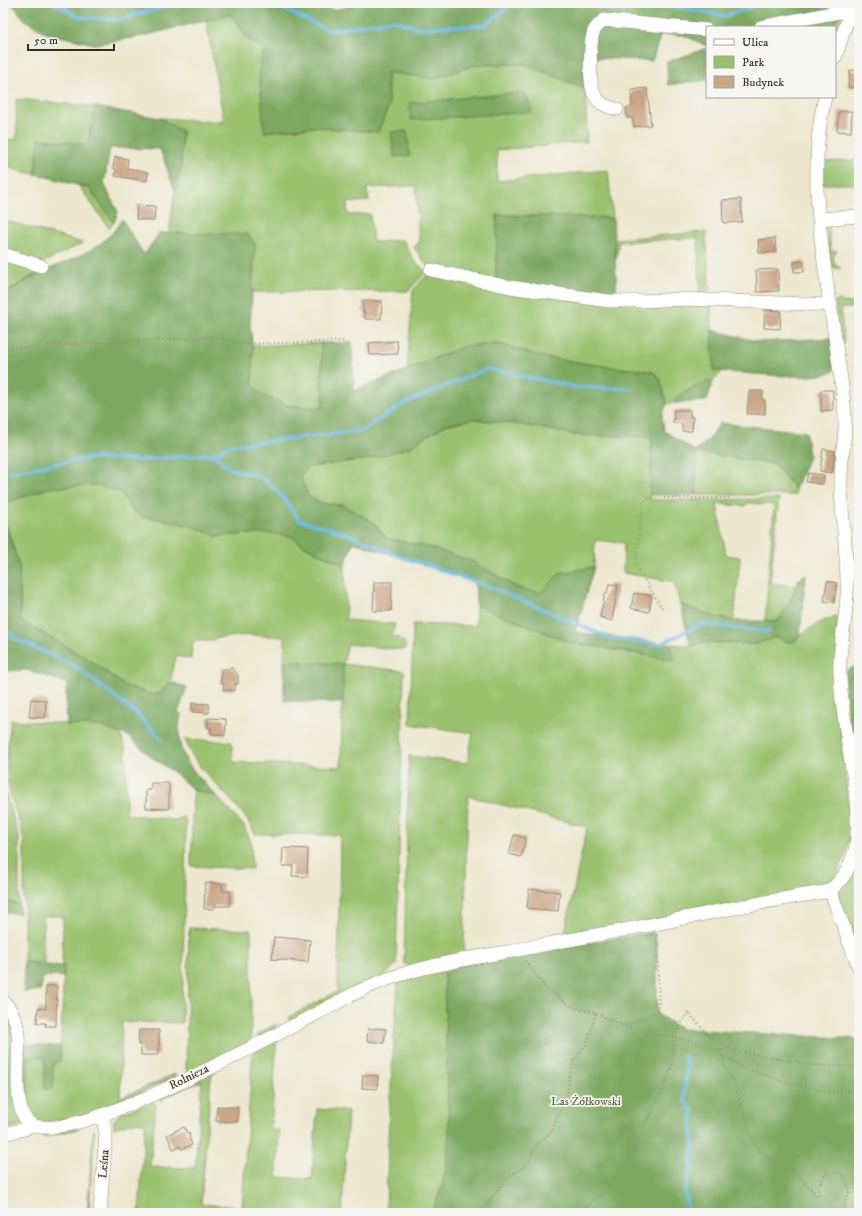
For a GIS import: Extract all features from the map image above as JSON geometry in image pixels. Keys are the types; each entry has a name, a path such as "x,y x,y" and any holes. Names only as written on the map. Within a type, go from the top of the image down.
{"street":[{"path":"765,26 852,8"},
{"path":"836,55 852,8"},
{"path":"616,109 603,105 594,94 591,80 591,40 594,29 604,20 706,30"},
{"path":"825,98 818,160 819,220 846,418 841,484 847,597 840,674 844,720 856,807 857,834 854,853 850,863 840,880 830,890 859,968"},
{"path":"819,220 859,216"},
{"path":"3,254 41,266"},
{"path":"431,270 510,287 609,301 684,299 831,305"},
{"name":"Rolnicza","path":"30,1124 47,1128 67,1126 102,1115 158,1092 255,1046 363,989 402,974 464,959 656,925 753,903 830,890"},
{"path":"3,1001 10,1010 17,1027 19,1107 26,1121 30,1124 25,1129 3,1134"},
{"name":"Leśna","path":"100,1213 106,1138 102,1115"}],"path":[{"path":"3,294 41,266"},
{"path":"3,348 208,336 251,344 344,341"},
{"path":"662,608 637,568 643,502 649,498 730,498"},
{"path":"626,1027 659,1010 659,955 656,925"},
{"path":"518,950 530,969 547,989 572,1007 596,1014 626,1027 654,1035 674,1036 720,1051 728,1048"},
{"path":"582,1213 592,1201 604,1193 636,1150 642,1130 659,1100 672,1064 674,1036 688,1012 709,1036 728,1048 748,1054 784,1059 811,1066 859,1067"},
{"path":"480,1213 501,1183 519,1169 527,1165 537,1144 552,1131 568,1092 569,1078 574,1061 586,1045 596,1014"},
{"path":"720,1051 726,1069 733,1080 753,1142 759,1151 798,1175 816,1195 819,1195 818,1188 825,1174 838,1172 843,1175 850,1190 844,1205 845,1213"},
{"path":"722,1056 743,1068 782,1081 829,1092 859,1091"}],"green space":[{"path":"6,3 317,3 334,10 361,3 848,3 832,26 706,26 706,46 683,35 661,34 652,61 585,57 586,89 524,64 475,65 433,79 387,72 389,105 378,132 314,127 264,132 259,71 264,49 248,39 230,14 143,36 95,44 46,33 25,20 13,5"},
{"path":"230,14 248,39 264,49 259,71 265,132 314,127 378,132 389,105 387,72 433,79 475,65 524,64 586,89 587,142 497,150 497,181 608,170 613,218 497,215 496,282 433,268 425,263 414,247 419,243 416,186 367,188 369,201 347,203 348,215 370,214 373,242 403,240 413,259 426,272 408,291 252,292 255,244 248,235 169,233 175,191 181,167 182,131 160,118 224,122 206,20"},
{"path":"841,14 845,17 836,43 836,26 832,26"},
{"path":"706,48 706,80 668,85 667,62"},
{"path":"525,92 532,112 411,120 409,103"},
{"path":"16,99 96,107 87,144 39,139 35,174 3,167 3,140 17,139"},
{"path":"96,107 160,118 182,131 181,167 175,191 160,149 110,148 104,184 118,212 114,223 89,188 35,174 39,139 87,144"},
{"path":"407,131 410,156 394,157 391,132"},
{"path":"859,160 859,184 820,184 823,162"},
{"path":"79,186 89,188 114,223 109,228"},
{"path":"497,215 613,218 617,298 496,282"},
{"path":"122,219 144,255 159,233 248,234 255,244 250,326 253,349 252,384 262,395 290,406 323,408 321,343 352,342 354,391 465,346 495,343 544,357 610,367 652,371 660,378 667,404 662,415 664,431 695,451 708,441 720,423 806,432 809,457 795,489 775,464 696,452 696,495 650,495 652,441 649,437 575,435 518,424 472,419 445,425 408,448 368,459 309,467 300,475 308,496 325,504 342,505 373,522 386,538 427,547 472,561 518,588 540,593 560,573 594,567 575,632 671,644 674,660 569,642 476,605 475,581 353,542 345,565 304,546 292,537 271,533 216,536 195,527 166,520 143,517 133,511 120,492 96,485 48,488 3,504 3,296 17,285 33,276 67,262 98,245 111,234"},
{"path":"3,220 83,243 42,263 3,252"},
{"path":"825,222 828,222 831,251 837,251 833,257 835,265 841,268 831,268"},
{"path":"706,232 710,297 698,293 700,290 698,238 619,242 616,260 615,239"},
{"path":"3,258 45,270 32,276 3,296"},
{"path":"429,273 491,286 711,303 714,371 723,371 713,381 683,393 671,403 667,404 660,378 652,371 610,367 544,357 495,343 432,359 407,370 413,290"},
{"path":"840,300 841,302 859,303 859,308 841,308 844,344 840,344 835,302"},
{"path":"712,330 759,342 831,338 834,371 811,376 795,376 714,371"},
{"path":"321,343 323,408 295,406 273,401 264,397 252,384 252,346"},
{"path":"713,381 707,401 673,403 692,389"},
{"path":"472,419 518,424 575,435 649,437 652,441 650,500 779,499 770,583 796,586 792,597 778,621 765,620 774,505 746,503 745,506 717,504 726,555 740,557 734,621 716,617 680,604 674,582 623,573 624,543 595,540 594,567 560,573 540,593 518,588 472,561 427,547 386,538 373,522 342,505 325,504 308,496 300,475 309,467 368,459 408,448 445,425"},
{"path":"696,452 775,464 795,489 795,495 696,495"},
{"path":"96,485 120,492 133,511 143,517 166,520 195,527 216,536 271,533 292,537 304,546 345,565 346,620 395,624 392,636 400,638 405,643 405,650 348,644 343,664 284,661 285,637 250,635 216,638 212,641 193,641 191,659 176,656 170,682 160,693 153,695 123,685 90,660 21,621 19,566 3,515 3,504 48,488"},
{"path":"3,515 19,566 21,621 90,660 124,685 153,695 160,693 170,682 187,687 178,713 181,714 179,728 182,751 192,768 216,796 193,790 175,773 151,757 128,736 100,726 67,725 67,683 26,670 6,671 3,683"},
{"path":"806,574 800,635 794,641 786,642 776,637 756,644 704,642 691,646 680,604 716,617 734,621 778,621 792,597 799,579"},
{"path":"476,605 569,642 673,660 671,644 691,646 704,642 756,644 776,637 786,642 794,642 822,621 835,617 841,617 841,737 850,824 849,840 845,857 839,870 828,885 648,922 565,932 587,827 468,796 464,955 410,966 405,964 409,756 467,763 473,733 410,724 413,624 476,626"},
{"path":"284,661 343,664 343,703 284,701"},
{"path":"343,664 404,671 396,964 388,973 291,1022 289,1017 338,991 340,835 255,834 239,809 207,775 198,763 190,751 185,739 232,742 233,762 341,767"},
{"path":"859,665 859,819 844,677 847,670"},
{"path":"11,720 100,726 120,734 126,749 126,814 174,820 184,817 186,821 182,1023 122,1022 120,1098 175,1074 174,1078 83,1117 41,1122 28,1113 22,1090 27,1090 29,1057 46,1057 45,1089 53,1062 60,1061 64,966 62,966 63,916 43,916 44,965 24,961 24,842 11,795 7,771 7,754"},
{"path":"3,785 19,837 19,905 3,900"},
{"path":"193,790 216,796 244,826 251,842 252,869 191,866"},
{"path":"859,865 859,962 837,898 839,888 844,878 850,870"},
{"path":"3,900 19,905 20,913 3,913"},
{"path":"189,928 251,930 251,1038 249,1042 190,1072 186,1070"},
{"name":"Las Żółkowski","path":"653,932 657,944 657,1014 681,1029 859,1039 859,1213 430,1213 438,1197 447,1163 449,1127 444,972 462,965"},
{"path":"24,961 44,965 64,966 64,976 43,977 41,990 24,992"},
{"path":"444,972 449,1127 447,1163 443,1181 438,1197 430,1213 386,1213 389,1114 398,979"},
{"path":"3,1010 12,1026 23,1124 3,1131"},
{"path":"277,1024 274,1029 258,1037 257,1034"},
{"path":"277,1038 271,1130 279,1130 277,1177 312,1179 317,1109 348,1111 342,1213 139,1213 145,1122 129,1123 114,1128 114,1120 123,1112 154,1102 156,1105 150,1167 195,1168 202,1081 163,1098 162,1103 161,1094 216,1069 211,1077 201,1204 242,1207 253,1050"},
{"path":"25,1044 60,1046 60,1061 53,1063 53,1089 44,1089 45,1057 29,1057 27,1090 22,1090"},
{"path":"68,1128 79,1129 43,1137 43,1131"},
{"path":"94,1130 89,1213 87,1213"}],"building":[{"path":"850,70 859,71 859,88 848,87"},
{"path":"647,88 651,125 634,127 633,118 627,118 626,108 632,107 631,90"},
{"path":"839,111 852,111 851,132 837,131"},
{"path":"115,157 128,159 127,168 148,172 147,181 115,176 116,169 113,168"},
{"path":"741,199 742,222 723,223 722,200"},
{"path":"137,205 155,206 154,221 136,219"},
{"path":"775,238 776,252 759,253 758,240"},
{"path":"804,261 804,272 794,272 794,262"},
{"path":"778,269 779,291 757,292 756,270"},
{"path":"363,301 382,301 381,319 365,319 365,312 363,312"},
{"path":"765,310 781,311 780,329 764,328"},
{"path":"397,341 398,354 370,355 369,343"},
{"path":"821,390 833,390 833,410 821,411"},
{"path":"749,391 763,391 762,400 765,400 765,414 747,414"},
{"path":"674,410 690,410 690,417 693,417 692,431 682,431 682,423 673,423"},
{"path":"823,449 835,451 832,473 820,471"},
{"path":"808,473 824,475 823,484 806,482"},
{"path":"827,581 837,583 834,603 824,601"},
{"path":"374,582 392,582 391,611 373,611"},
{"path":"609,584 618,585 612,621 600,617 605,593 607,593"},
{"path":"634,593 652,596 649,612 631,608"},
{"path":"231,667 238,675 238,684 235,684 235,690 223,690 224,684 221,683 222,669 228,669"},
{"path":"31,699 46,700 45,718 29,717"},
{"path":"192,703 209,704 209,713 192,712"},
{"path":"208,718 226,719 225,735 211,734 211,728 208,727"},
{"path":"151,783 169,783 169,809 146,808 146,790 151,790"},
{"path":"514,835 526,838 521,857 509,854"},
{"path":"283,848 308,849 307,877 292,876 293,866 282,866"},
{"path":"205,883 223,884 222,891 230,891 230,906 214,906 214,909 204,909"},
{"path":"529,889 560,892 558,911 527,908"},
{"path":"274,937 310,940 308,962 272,959"},
{"path":"46,986 57,986 56,1026 45,1026 46,1023 37,1023 38,1008 46,1009"},
{"path":"368,1029 386,1029 384,1043 367,1041"},
{"path":"139,1030 159,1030 159,1055 141,1055 141,1045 138,1045"},
{"path":"363,1075 378,1076 377,1089 362,1088"},
{"path":"217,1106 238,1108 237,1122 216,1121"},
{"path":"184,1127 187,1133 190,1134 189,1137 192,1145 181,1149 180,1146 173,1149 167,1135"}],"waterway":[{"path":"55,3 79,17 117,20 179,3"},
{"path":"270,3 330,31 392,20 419,28 485,25 513,3"},
{"path":"656,3 725,16 763,3"},
{"path":"3,473 90,458 140,460 213,454 231,445 361,431 405,403 487,369 575,387 632,389"},
{"path":"213,454 230,469 260,476 283,497 299,520 345,533 397,555 493,588 610,638 661,644 701,624 770,632"},
{"path":"3,627 14,638 78,668 138,715 161,739"},
{"path":"684,1056 688,1066 685,1085 685,1101 693,1112 691,1121 694,1146 689,1177 685,1189 688,1213"}]}
